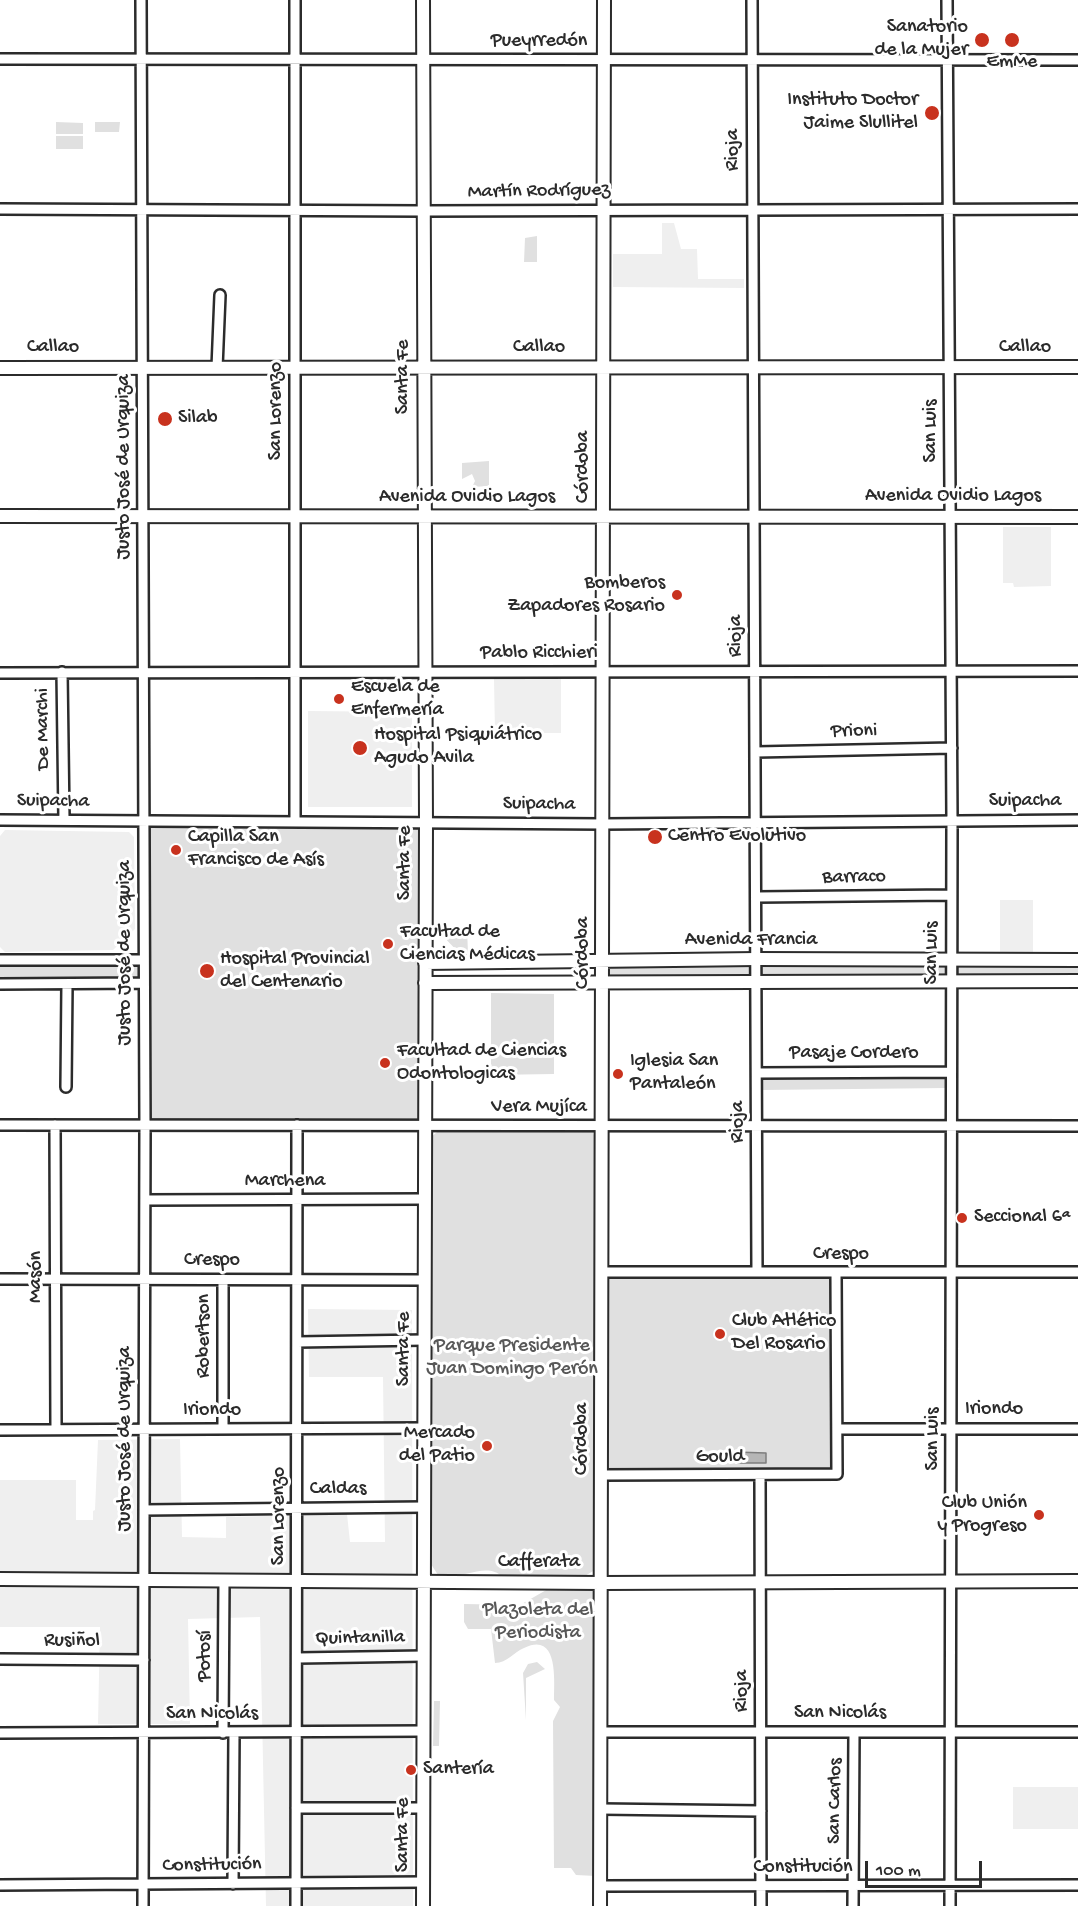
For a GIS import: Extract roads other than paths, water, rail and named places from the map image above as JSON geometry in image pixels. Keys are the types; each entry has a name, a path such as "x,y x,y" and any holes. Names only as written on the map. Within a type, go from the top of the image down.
{"main road":[{"name":"Santa Fe","path":"423,0 426,822 423,1906"},
{"name":"Córdoba","path":"600,1906 603,1475 604,0"},
{"name":"Callao","path":"0,368 1078,367"},
{"name":"Avenida Ovidio Lagos","path":"0,516 1078,517"},
{"name":"Avenida Francia","path":"425,963 758,959 1078,960"},
{"name":"Avenida Francia","path":"425,983 758,980 1078,981"},
{"name":"Cafferata","path":"0,1579 424,1582 1078,1581"}],"street":[{"name":"Justo José de Urquiza","path":"141,0 145,1126 143,1906"},
{"name":"San Lorenzo","path":"295,0 295,822"},
{"name":"Rioja","path":"752,0 758,959 757,1272"},
{"name":"San Luis","path":"947,0 952,748 950,1906"},
{"name":"Pueyrredón","path":"0,59 1078,60"},
{"name":"Martín Rodríguez","path":"0,209 423,211 1078,209"},
{"path":"218,368 220,295"},
{"name":"Pablo Ricchieri","path":"0,673 1078,671"},
{"name":"De Marchi","path":"62,672 64,820"},
{"name":"Prioni","path":"756,752 952,748"},
{"name":"Suipacha","path":"0,820 604,824 1078,820"},
{"name":"Barraco","path":"757,897 951,895"},
{"path":"0,960 144,960"},
{"path":"0,984 144,983"},
{"path":"66,1087 67,984"},
{"name":"Pasaje Cordero","path":"757,1073 951,1071"},
{"name":"Vera Mujíca","path":"0,1125 1078,1126"},
{"name":"Masón","path":"55,1125 56,1429"},
{"name":"San Lorenzo","path":"296,1906 297,1125"},
{"name":"Marchena","path":"145,1200 424,1199"},
{"name":"Crespo","path":"603,1272 1078,1272"},
{"path":"836,1273 837,1429"},
{"name":"Crespo","path":"0,1279 424,1280"},
{"name":"Robertson","path":"223,1279 224,1429"},
{"path":"297,1342 424,1340"},
{"name":"Iriondo","path":"0,1430 424,1428"},
{"name":"Gould","path":"603,1475 837,1474 837,1429"},
{"name":"Iriondo","path":"837,1429 1078,1429"},
{"name":"Rioja","path":"760,1476 761,1906"},
{"name":"Caldas","path":"144,1510 424,1508"},
{"name":"Potosí","path":"223,1733 224,1581"},
{"name":"Quintanilla","path":"297,1658 424,1656"},
{"name":"Rusiñol","path":"0,1659 144,1660"},
{"name":"San Nicolás","path":"0,1733 424,1731"},
{"path":"233,1884 234,1732"},
{"name":"San Nicolás","path":"602,1732 1078,1732"},
{"name":"San Carlos","path":"853,1906 854,1732"},
{"path":"296,1808 424,1808"},
{"path":"601,1809 761,1811"},
{"name":"Constitución","path":"0,1885 423,1882"},
{"name":"Constitución","path":"600,1886 1078,1885"}],"place":[{"name":"Sanatorio de la Mujer","path":"982,40"},
{"name":"EmMe","path":"1012,40"},
{"name":"Instituto Doctor Jaime Slullitel","path":"932,113"},
{"name":"Silab","path":"165,419"},
{"name":"Bomberos Zapadores Rosario","path":"677,595"},
{"name":"Escuela de Enfermería","path":"339,699"},
{"name":"Hospital Psiquiátrico Agudo Avila","path":"360,748"},
{"name":"Centro Evolutivo","path":"655,837"},
{"name":"Capilla San Francisco de Asís","path":"176,850"},
{"name":"Facultad de Ciencias Médicas","path":"388,944"},
{"name":"Hospital Provincial del Centenario","path":"207,971"},
{"name":"Facultad de Ciencias Odontologicas","path":"385,1063"},
{"name":"Iglesia San Pantaleón","path":"618,1074"},
{"name":"Seccional 6ª","path":"962,1218"},
{"name":"Club Atlético Del Rosario","path":"720,1334"},
{"name":"Mercado del Patio","path":"487,1446"},
{"name":"Club Unión y Progreso","path":"1039,1515"},
{"name":"Santería","path":"411,1770"}],"park label":[{"name":"Parque Presidente Juan Domingo Perón","path":"512,1358"},
{"name":"Plazoleta del Periodista","path":"538,1622"}]}
